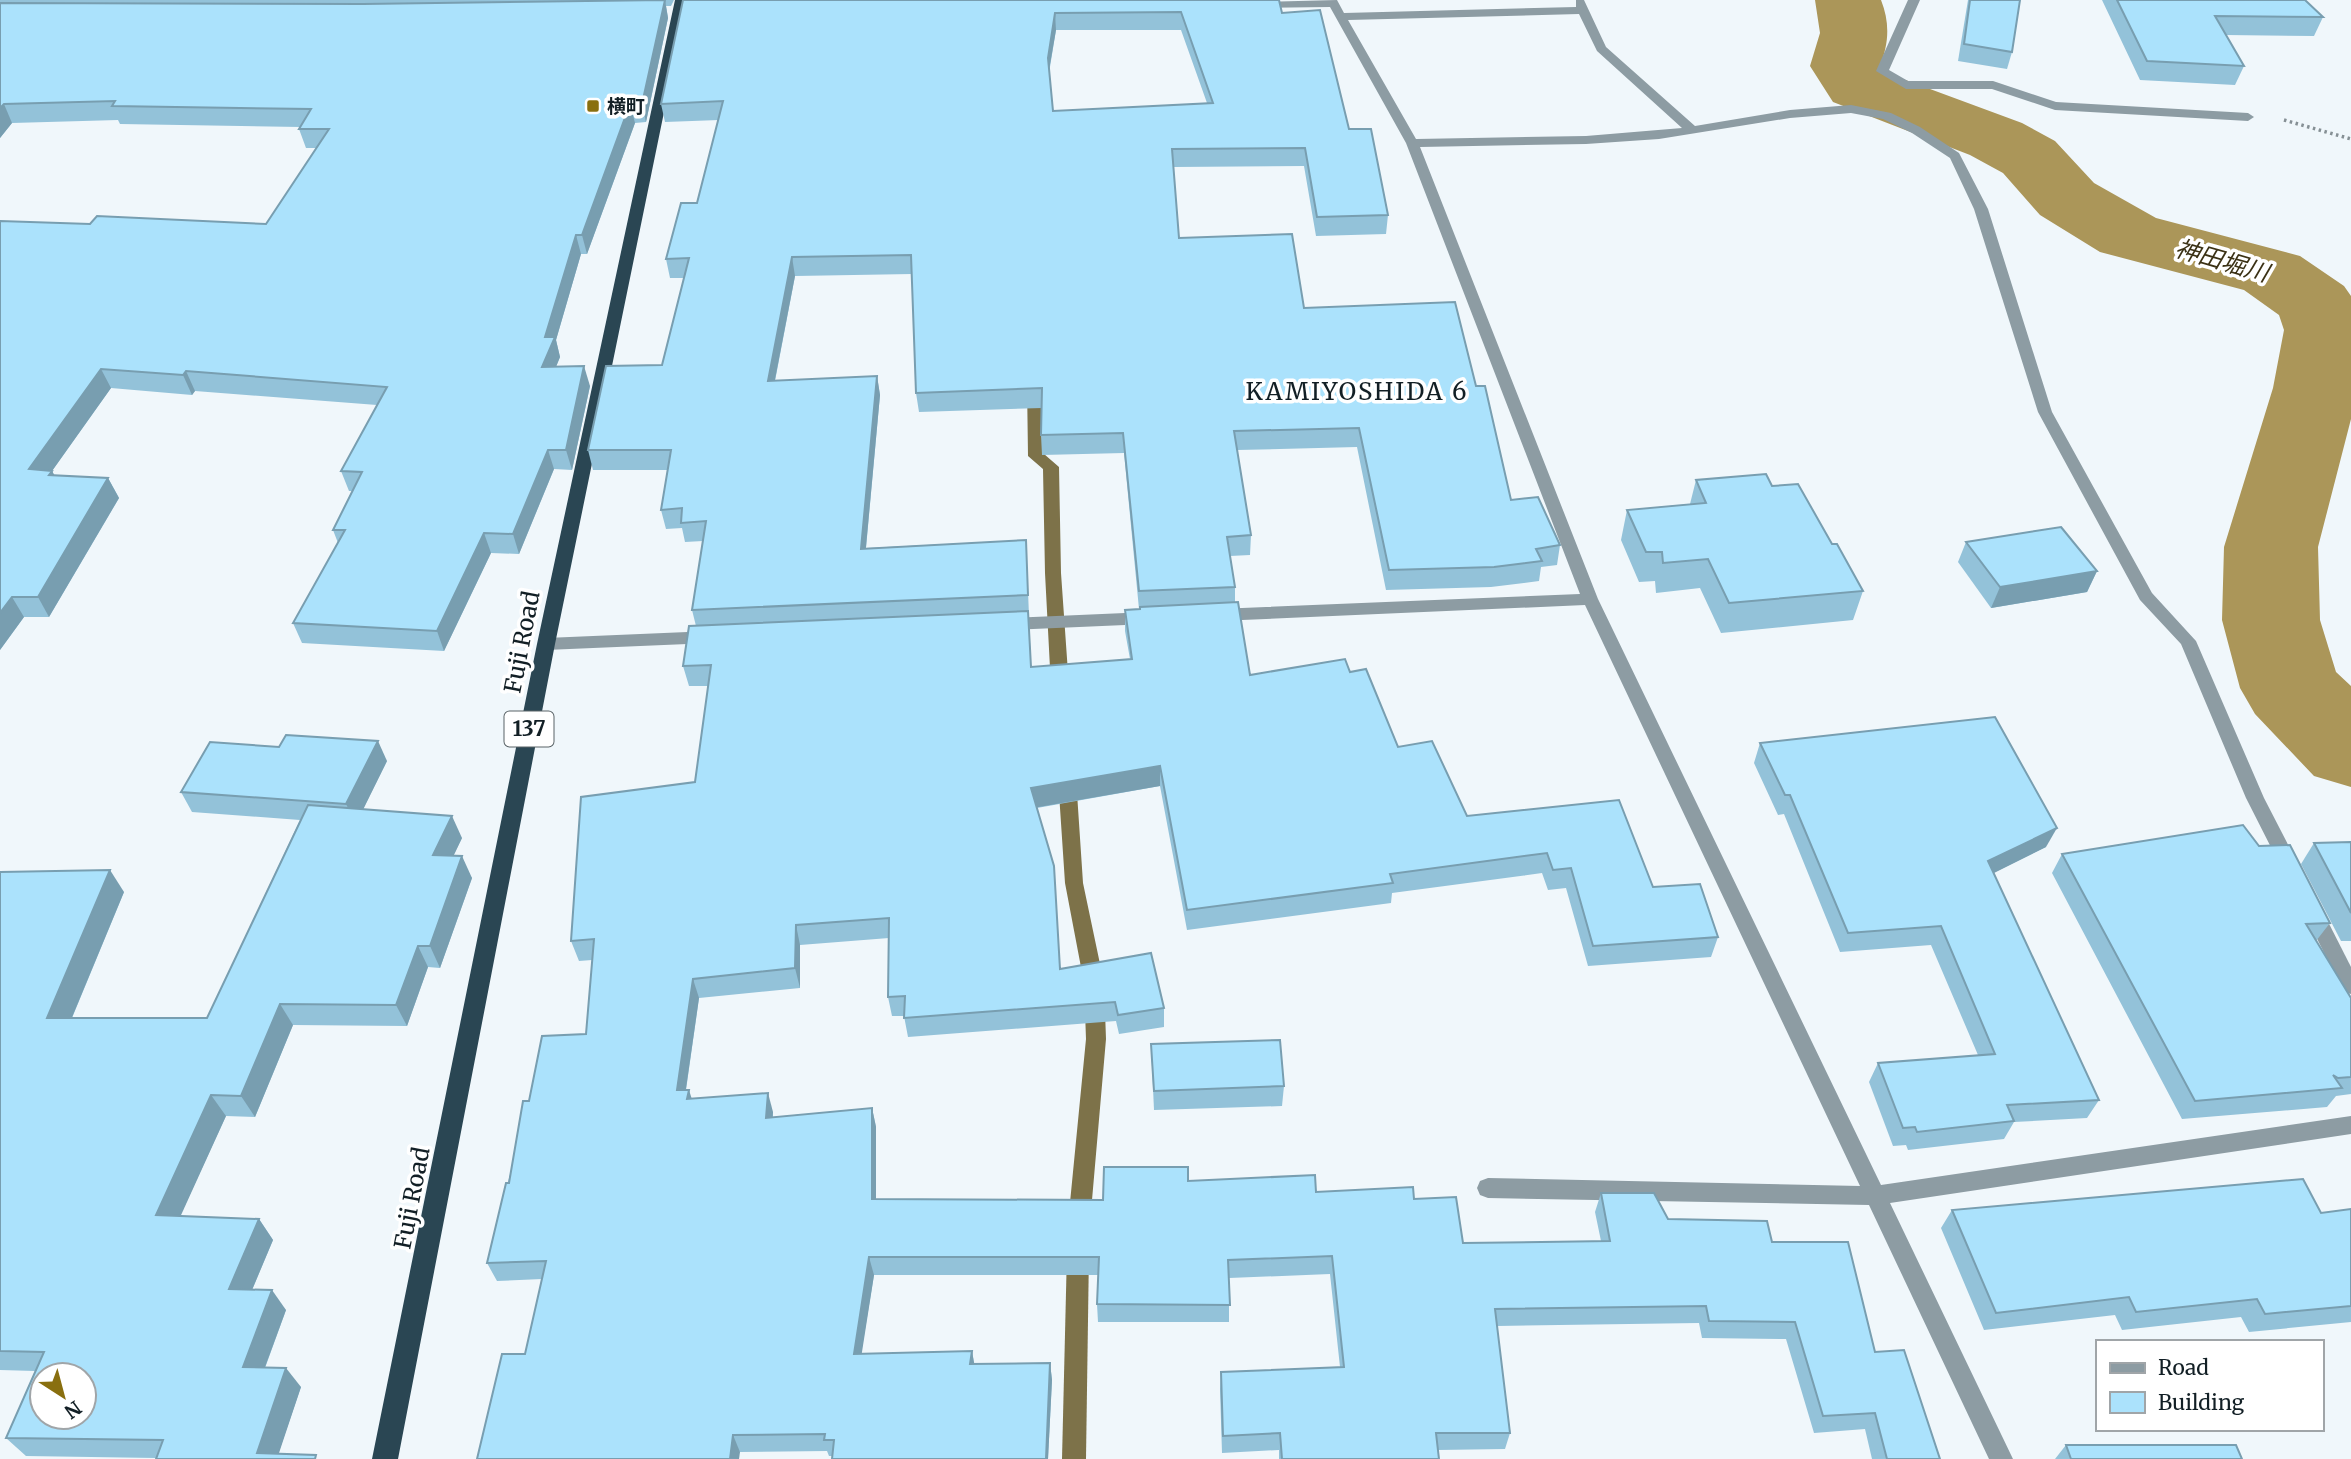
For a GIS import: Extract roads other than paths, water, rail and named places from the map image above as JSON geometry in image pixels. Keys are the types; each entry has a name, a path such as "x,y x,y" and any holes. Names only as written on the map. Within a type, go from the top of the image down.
{"highway":[{"name":"Fuji Road","path":"385,1459 546,644 679,9"}],"street":[{"path":"1913,0 1882,71 1906,85 1993,85 2055,106 2248,117"},
{"path":"1249,5 1581,5 1601,49 1691,129"},
{"path":"1335,7 1412,143 1590,598 2001,1459"},
{"path":"1412,143 1586,140 1851,109 1887,116 1916,130 1955,156 1981,209 2045,412 2146,596 2188,641 2255,798 2351,986"},
{"path":"1200,615 1590,598"},
{"path":"992,625 1158,617"},
{"path":"546,644 727,636"},
{"path":"1488,1188 1875,1196 2351,1125"}],"waterway":[{"name":"神田堀川","path":"1848,0 1854,33 1845,66 1858,87 1996,139 2029,157 2067,199 2128,235 2272,273 2315,303 2326,330 2316,388 2271,547 2271,620 2291,688 2351,749"},
{"path":"1034,384 1036,456 1051,467 1053,573 1060,687"},
{"path":"1067,778 1074,883 1094,983 1096,1039 1079,1223"},
{"path":"1074,1459 1078,1251"}],"place":[{"name":"横町","path":"593,106"}],"district":[{"name":"KAMIYOSHIDA 6","path":"1357,392"}]}
